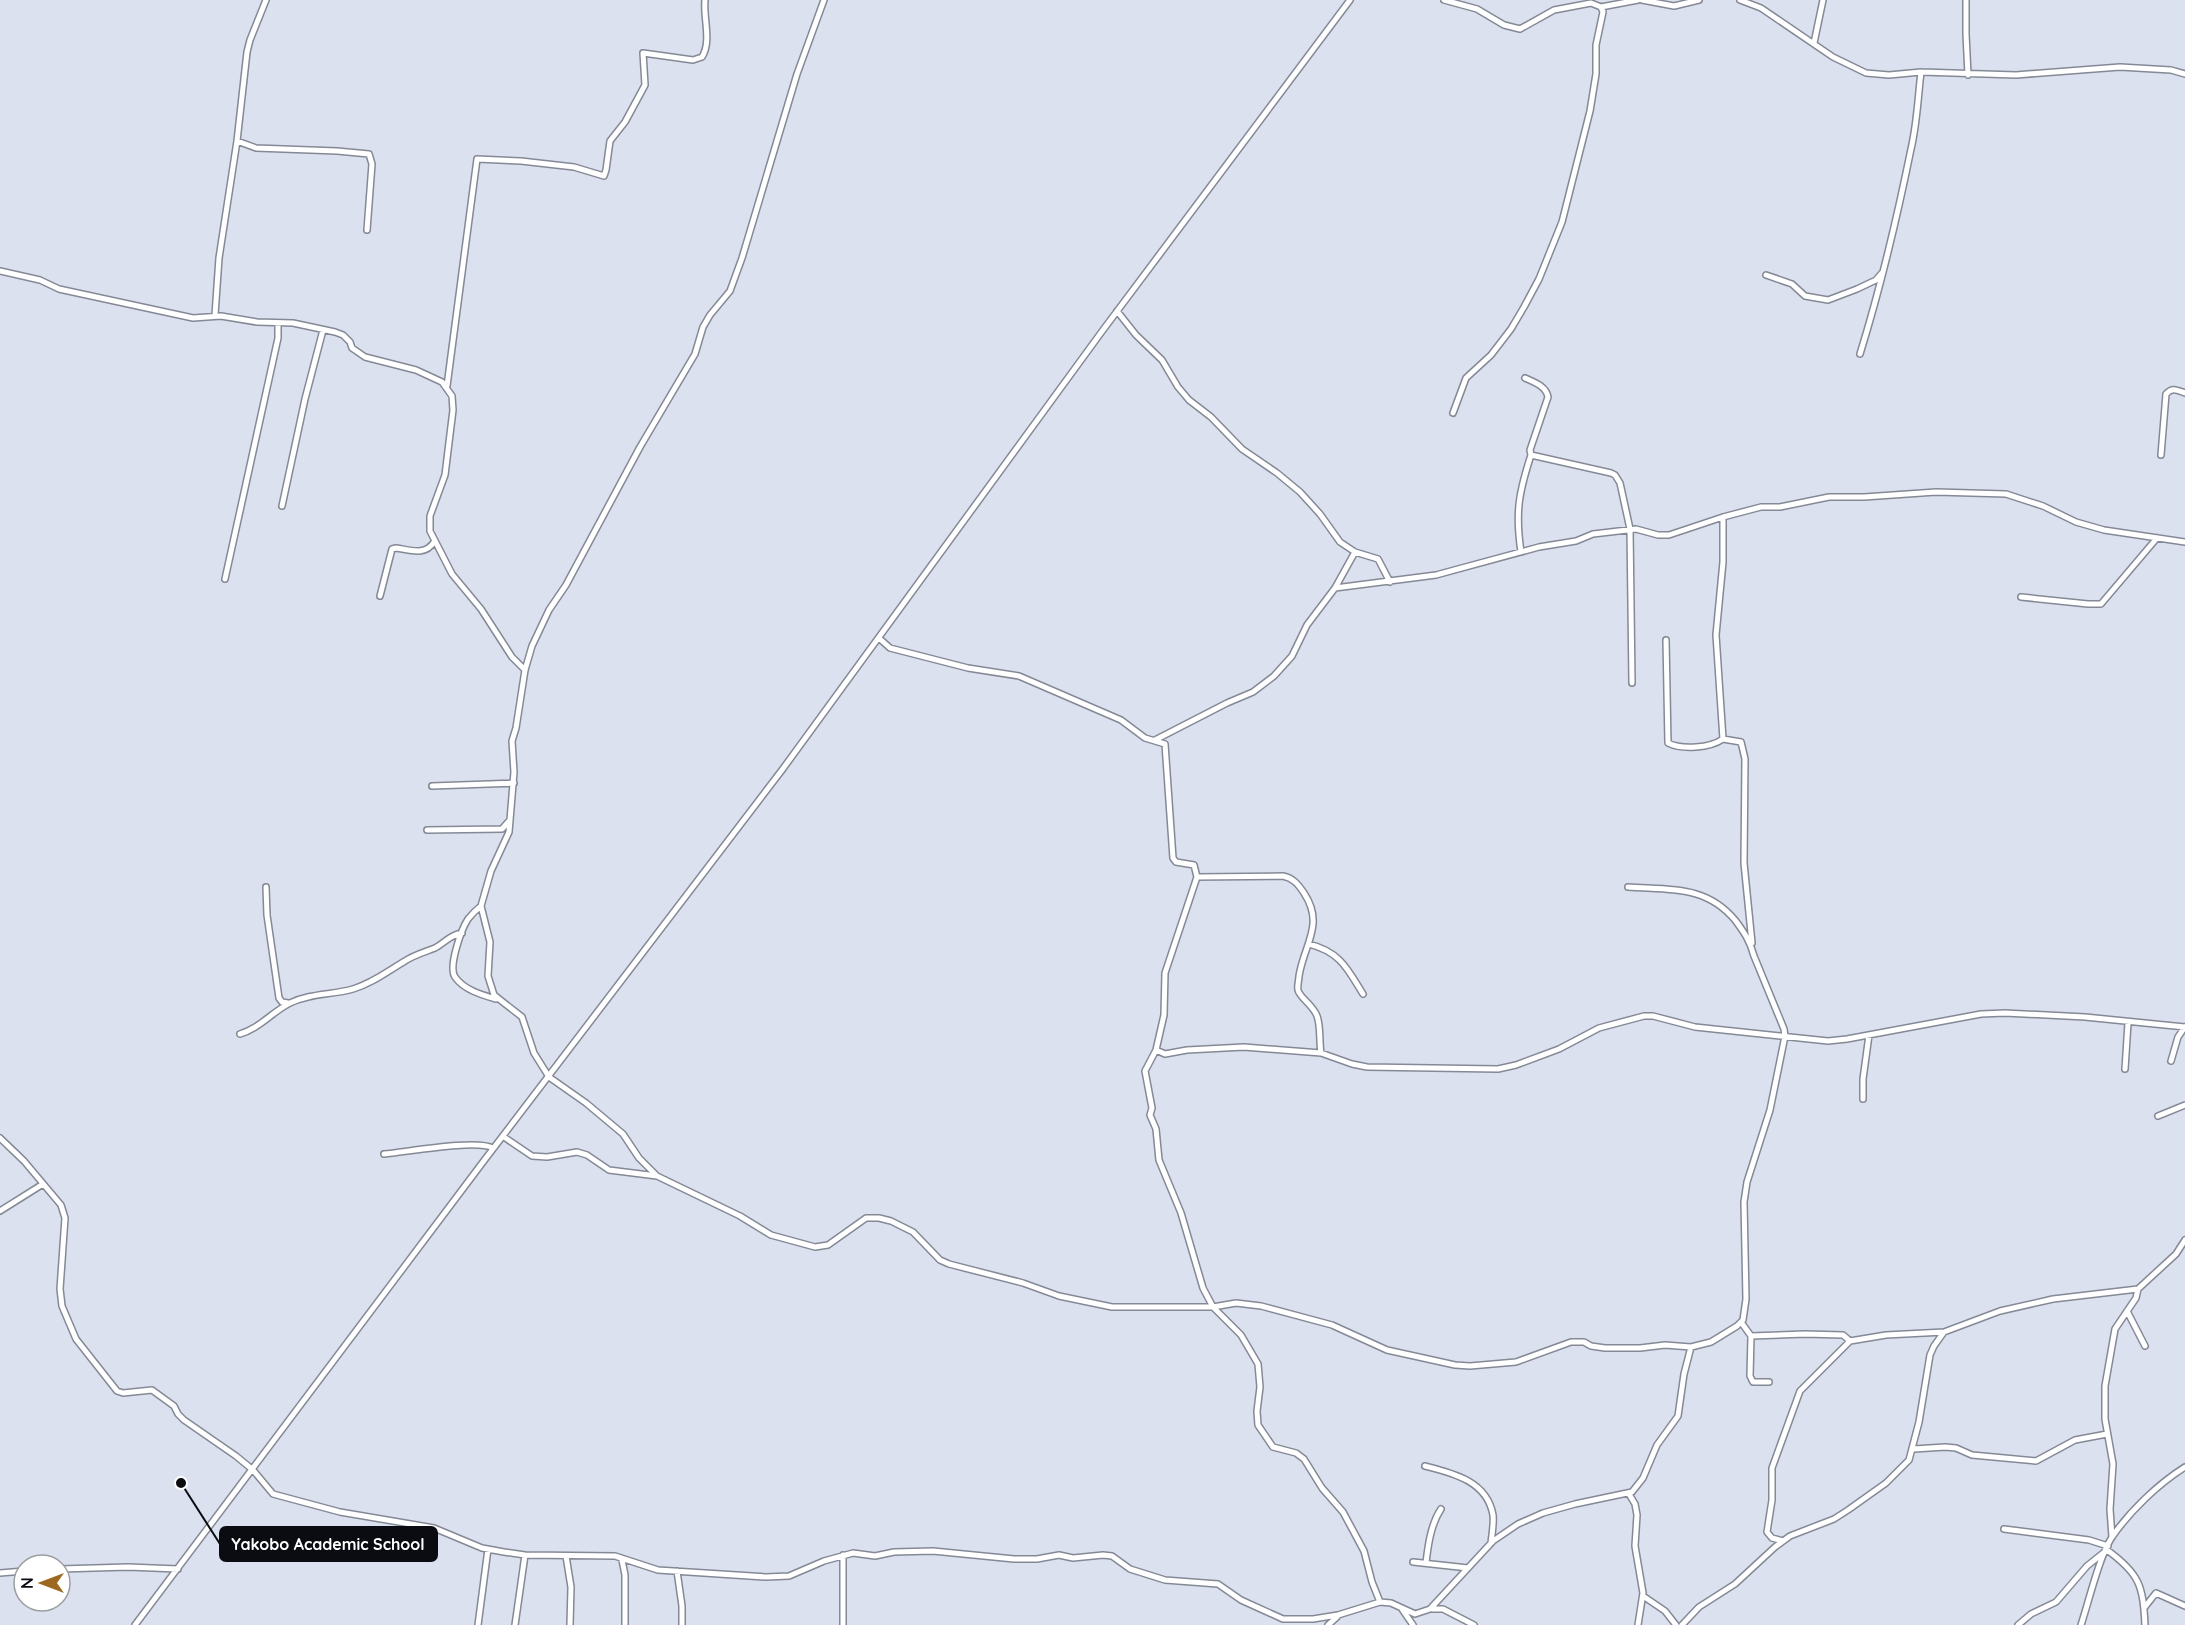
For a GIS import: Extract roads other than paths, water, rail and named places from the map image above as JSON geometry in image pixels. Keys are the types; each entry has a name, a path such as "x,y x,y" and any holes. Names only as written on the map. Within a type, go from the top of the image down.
{"street":[{"path":"215,315 219,258 237,141 247,52 266,0"},
{"path":"447,387 477,159 574,167 604,176 610,141 625,122 645,85 644,54 693,60 705,54 705,0"},
{"path":"498,999 474,992 463,985 454,975 454,963 467,920 481,906 491,871 507,839 514,783 512,741 525,670 532,646 549,610 566,585 659,412 675,391 695,354 703,327 730,291 797,74 824,0"},
{"path":"135,1625 493,1148 504,1137 789,761 1117,311 1350,0"},
{"path":"1444,0 1477,9 1504,25 1520,29 1554,10 1591,3 1602,7 1640,0 1674,6 1699,0"},
{"path":"1740,0 1761,8 1833,57 1866,73 2016,75 2120,67 2171,70 2185,74"},
{"path":"1814,43 1823,0"},
{"path":"1966,0 1968,75"},
{"path":"1453,413 1466,378 1491,355 1511,329 1539,279 1562,222 1592,98 1596,74 1596,45 1602,7"},
{"path":"1860,354 1888,258 1912,148 1921,72"},
{"path":"237,141 256,148 369,154 372,164 367,230"},
{"path":"1766,275 1792,284 1805,296 1832,299 1876,280 1888,258"},
{"path":"0,271 40,280 60,289 193,318 215,315 293,323 343,335 352,348 365,357 416,370 442,382 452,396 453,410 445,476 430,516 430,531 452,574 481,609 512,657 525,670"},
{"path":"1117,311 1136,335 1162,360 1178,387 1189,400 1211,417 1242,450 1263,462 1300,492 1341,542 1355,552 1378,559 1390,582"},
{"path":"225,579 278,338 278,323"},
{"path":"282,506 307,390 323,330"},
{"path":"1521,552 1517,525 1518,498 1531,455 1530,450 1548,397 1547,392 1539,384 1525,378"},
{"path":"2161,455 2166,394 2169,390 2174,389 2185,393"},
{"path":"1531,455 1616,475 1625,501 1630,529 1632,683"},
{"path":"1335,588 1436,575 1558,542 1576,541 1588,535 1636,529 1666,536 1755,508 1780,507 1829,496 1997,493 2035,503 2076,522 2097,528 2185,542"},
{"path":"1723,517 1723,562 1716,634 1723,739"},
{"path":"2021,597 2102,604 2157,538"},
{"path":"380,596 392,549 423,552 434,542"},
{"path":"1155,740 1267,683 1292,656 1307,626 1335,588 1355,552"},
{"path":"880,639 890,648 968,668 1019,676 1121,720 1144,738 1165,744 1173,858 1176,862 1194,865 1197,877 1165,974 1165,1011 1156,1050 1145,1071 1152,1108 1150,1115 1156,1129 1157,1153 1181,1213 1203,1288 1213,1307 1241,1335 1256,1360 1260,1387 1257,1419 1260,1429 1273,1447 1296,1453 1304,1459 1322,1488 1343,1512 1364,1551 1380,1602"},
{"path":"504,1137 532,1156 547,1157 577,1152 587,1155 596,1164 609,1170 657,1176 740,1216 771,1235 815,1247 828,1245 866,1218 879,1218 913,1232 940,1260 1059,1296 1065,1295 1112,1307 1213,1307 1236,1303 1261,1306 1332,1325 1393,1352 1470,1366 1516,1362 1578,1342 1605,1348 1640,1348 1665,1345 1691,1347 1711,1342 1741,1322 1745,1313 1744,1202 1747,1182 1770,1110 1785,1036 1782,1022 1754,956 1752,944 1744,863 1745,759 1741,742 1723,739 1717,743 1705,745 1675,746 1668,742 1666,640"},
{"path":"432,786 514,783"},
{"path":"427,830 502,829 510,820"},
{"path":"1197,877 1283,876 1292,879 1305,894 1314,916 1314,924 1304,954 1298,991 1310,1003 1317,1016 1321,1053"},
{"path":"266,887 267,915 279,998 282,1002 290,1003"},
{"path":"1628,887 1689,892 1716,901 1728,912 1752,944"},
{"path":"481,906 490,942 488,976 494,995 522,1017 534,1053 549,1077 624,1134 639,1158 657,1176"},
{"path":"240,1034 259,1026 273,1013 290,1003 312,995 351,989 370,982 405,960 442,943 451,935 462,933"},
{"path":"1309,944 1334,953 1342,961 1363,994"},
{"path":"1156,1050 1165,1054 1187,1050 1244,1047 1321,1053 1366,1067 1498,1069 1516,1065 1559,1049 1599,1028 1644,1016 1653,1016 1695,1027 1828,1041 1989,1014 2085,1017 2185,1027"},
{"path":"2126,1069 2128,1023"},
{"path":"2171,1060 2178,1036 2185,1027"},
{"path":"1863,1098 1863,1079 1869,1035"},
{"path":"2158,1116 2185,1105"},
{"path":"0,1138 44,1184 61,1204 65,1213 60,1299 76,1339 117,1391 123,1393 152,1390 174,1406 184,1420 253,1470 268,1489 281,1497 340,1512 422,1526 488,1549 525,1555 615,1556 658,1570 785,1577 843,1555 875,1556 909,1551 1014,1559 1059,1555 1073,1558 1103,1555 1112,1557 1130,1569 1165,1580 1218,1584 1241,1600 1283,1620 1313,1620 1338,1616 1380,1602 1391,1603 1415,1614 1430,1609 1443,1609 1474,1625"},
{"path":"384,1154 486,1144 493,1148"},
{"path":"0,1211 44,1184"},
{"path":"2112,1537 2110,1509 2113,1464 2107,1434 2105,1386 2115,1329 2136,1298 2138,1289 2176,1254 2185,1240"},
{"path":"2176,1254 2185,1251"},
{"path":"1783,1541 1772,1538 1767,1532 1772,1500 1772,1468 1799,1394 1850,1341 1886,1335 1944,1332 2007,1308 2069,1296 2138,1289"},
{"path":"2127,1311 2145,1346"},
{"path":"1741,1322 1751,1336 1750,1376 1753,1382 1769,1382"},
{"path":"1682,1625 1699,1607 1735,1584 1764,1555 1783,1541 1834,1519 1869,1497 1909,1460 1914,1449 1930,1355 1944,1332"},
{"path":"1751,1336 1843,1335 1850,1341"},
{"path":"1430,1609 1491,1544 1518,1524 1543,1513 1575,1504 1629,1494 1643,1478 1657,1445 1678,1416 1684,1374 1691,1347"},
{"path":"1914,1449 1956,1448 1972,1455 2036,1461 2075,1440 2107,1434"},
{"path":"1425,1466 1467,1479 1478,1487 1486,1497 1494,1517 1491,1544"},
{"path":"2081,1625 2112,1537 2152,1492 2185,1467"},
{"path":"1629,1494 1635,1504 1635,1545 1643,1596 1638,1625"},
{"path":"1426,1563 1437,1515 1441,1509"},
{"path":"2004,1528 2089,1540 2107,1548 2127,1566 2141,1590 2145,1625"},
{"path":"2018,1625 2031,1614 2056,1602 2087,1566 2107,1548"},
{"path":"478,1625 488,1549"},
{"path":"515,1625 525,1555"},
{"path":"843,1555 843,1625"},
{"path":"566,1556 572,1587 570,1625"},
{"path":"622,1560 626,1586 625,1625"},
{"path":"1413,1562 1468,1568"},
{"path":"72,1569 128,1567 178,1569"},
{"path":"677,1571 682,1625"},
{"path":"2144,1608 2156,1593 2185,1606"},
{"path":"1643,1596 1665,1611 1676,1625"},
{"path":"1401,1608 1413,1625"},
{"path":"1328,1625 1338,1616"}],"place":[{"name":"Yakobo Academic School","path":"181,1483"}]}
